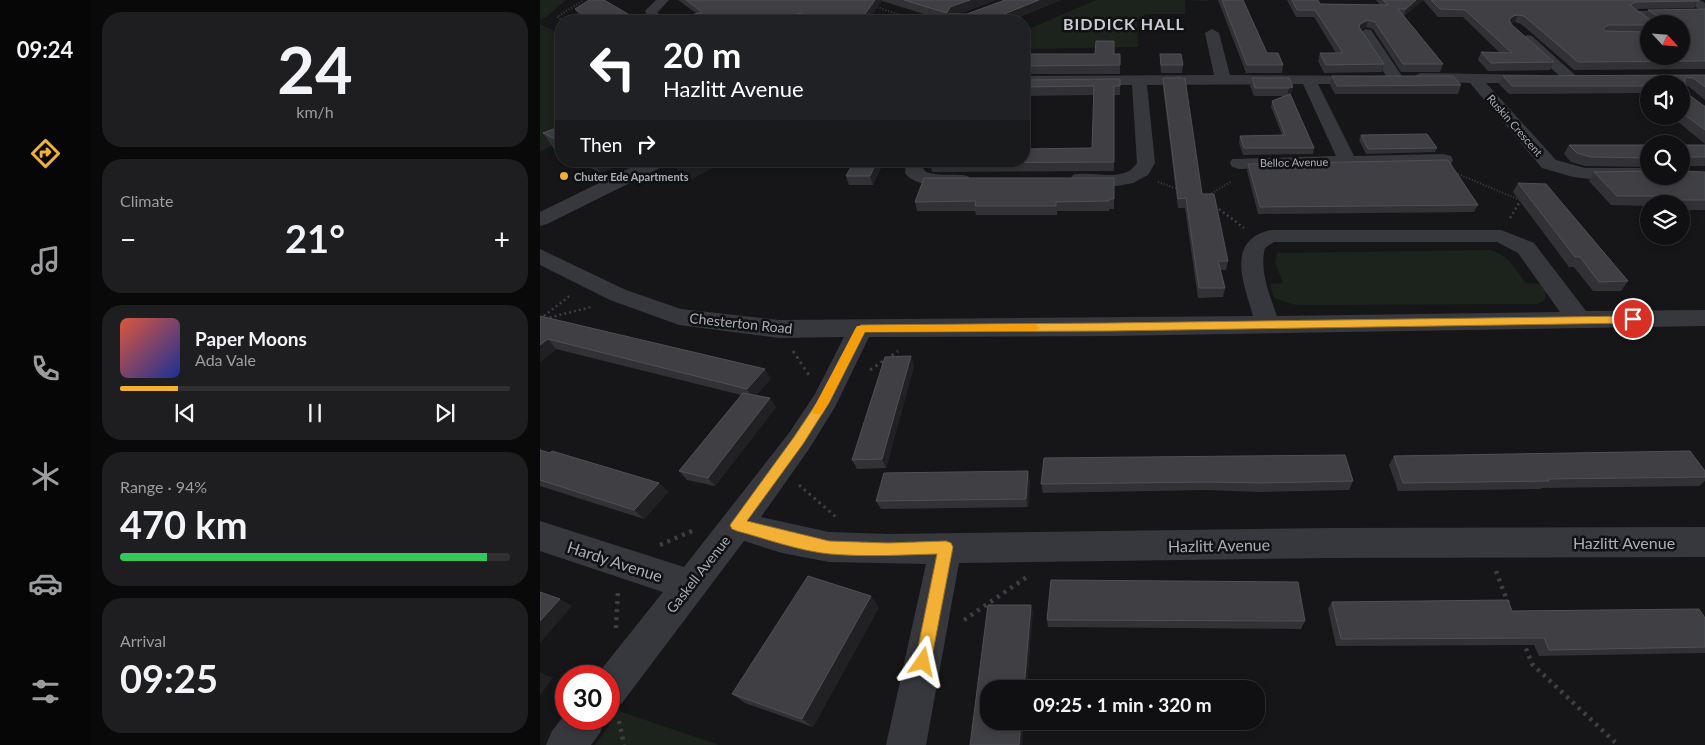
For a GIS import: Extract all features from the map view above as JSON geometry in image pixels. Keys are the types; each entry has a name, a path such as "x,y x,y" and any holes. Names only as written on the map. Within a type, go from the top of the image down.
{"street":[{"path":"651,11 663,0"},
{"path":"1515,28 1569,77"},
{"path":"1212,33 1223,80"},
{"path":"1366,33 1396,78"},
{"path":"1030,81 1588,77"},
{"name":"Ruskin Crescent","path":"1474,78 1549,164 1562,170 1580,174 1640,174"},
{"name":"Belloc Avenue","path":"1308,79 1348,162"},
{"path":"1058,179 1126,179 1137,175 1144,169 1146,163 1138,80"},
{"name":"Belloc Avenue","path":"1239,163 1444,160"},
{"path":"540,220 647,167"},
{"path":"913,167 914,173 928,180 979,180"},
{"path":"1267,325 1251,260 1253,250 1261,240 1270,236 1501,236 1526,248 1579,320"},
{"name":"Chesterton Road","path":"540,256 625,298 679,317 779,329 1267,325 1705,318"},
{"name":"Gaskell Avenue","path":"620,676 737,525 778,468 825,400 861,328"},
{"name":"Hazlitt Avenue","path":"737,525 782,538 829,547 872,549 1705,542"},
{"name":"Hardy Avenue","path":"540,536 690,585"},
{"path":"906,745 946,547"},
{"path":"566,745 578,730"}],"lane":[{"path":"651,11 657,15"},
{"path":"1640,19 1631,13 1668,13"}],"path":[{"path":"559,15 584,0"},
{"path":"868,4 900,15"},
{"path":"1444,160 1457,173 1520,200"},
{"path":"1205,198 1242,175 1239,163"},
{"path":"1501,236 1520,200 1562,170"},
{"path":"1137,175 1179,190"},
{"path":"1213,204 1261,240"},
{"path":"540,320 590,281"},
{"path":"540,320 625,298"},
{"path":"778,468 872,549"},
{"path":"1485,543 1512,612"},
{"path":"926,645 1031,574"},
{"path":"1522,638 1532,664 1618,745"}],"shaded area":[{"path":"540,0 566,0 540,20"},
{"path":"1096,0 1185,0 1185,14 1146,14 1137,20 1138,47 1030,49 1030,28"},
{"path":"540,24 555,31 555,145 540,151"},
{"path":"1489,250 1506,258 1525,283 1542,284 1546,292 1545,300 1537,304 1296,305 1274,298 1270,284 1283,283 1275,262 1277,253"},
{"path":"620,711 719,745 595,745 606,730 620,730"}],"building":[{"path":"589,0 604,0 630,15 584,15 575,9"},
{"path":"686,0 875,0 864,15 799,15 801,13 794,15 691,15 702,12"},
{"path":"904,0 970,0 950,7 947,13"},
{"path":"1005,0 1039,0 1002,15 949,14 967,14"},
{"path":"1222,0 1243,0 1267,53 1278,53 1283,65 1247,65"},
{"path":"1292,0 1318,0 1320,4 1388,5 1383,0 1416,0 1406,9 1398,9 1443,64 1403,64 1375,22 1368,20 1360,24 1359,27 1384,64 1326,65 1320,53 1343,53 1315,10 1297,10"},
{"path":"1431,0 1699,1 1635,2 1630,5 1644,15 1640,15 1640,25 1608,25 1603,28 1605,31 1640,32 1640,62 1578,62 1524,16 1518,15 1513,16 1509,20 1512,25 1554,62 1491,63 1481,52 1512,53 1465,10 1440,9"},
{"path":"1705,9 1705,61 1690,61 1690,15 1656,15 1648,10"},
{"path":"1096,41 1114,41 1114,54 1120,54 1120,65 1030,66 1030,54 1095,54"},
{"path":"1160,54 1181,54 1183,65 1161,65"},
{"path":"1640,75 1640,86 1512,86 1503,76"},
{"path":"1690,75 1705,75 1705,87 1690,78"},
{"path":"1332,76 1453,76 1461,85 1337,86"},
{"path":"1163,78 1185,78 1202,194 1214,194 1228,261 1218,261 1225,288 1199,288 1186,198 1178,199"},
{"path":"1252,78 1289,78 1293,87 1255,88"},
{"path":"1120,79 1120,86 1114,86 1114,162 1030,162 1030,149 1092,148 1094,86 1030,87 1030,80"},
{"path":"1290,94 1314,148 1244,148 1240,136 1285,135 1272,101"},
{"path":"1690,96 1705,106 1705,130 1690,119"},
{"path":"555,128 555,139 543,133"},
{"path":"1427,134 1437,148 1368,149 1361,135"},
{"path":"1569,145 1640,145 1640,158 1591,157 1577,153"},
{"path":"1690,145 1705,145 1705,157 1690,157"},
{"path":"1448,160 1478,205 1260,207 1248,164"},
{"path":"851,167 874,167 870,176 846,176"},
{"path":"1640,171 1640,185 1690,185 1690,171 1705,172 1705,200 1690,200 1690,195 1617,196 1594,172"},
{"path":"924,178 1114,178 1114,199 1109,199 1109,201 1056,202 1056,206 975,206 976,201 915,202"},
{"path":"1518,183 1546,184 1628,281 1599,282 1580,257 1575,257"},
{"path":"540,316 765,369 747,389 548,339 540,345"},
{"path":"911,356 882,459 852,460 885,357"},
{"path":"743,393 770,398 708,478 679,471"},
{"path":"540,450 550,453 552,451 659,483 634,510 540,480"},
{"path":"1690,451 1705,471 1705,477 1403,483 1394,456"},
{"path":"1345,455 1353,481 1041,484 1044,458"},
{"path":"1028,471 1026,499 876,501 884,473"},
{"path":"808,576 871,596 802,719 732,694"},
{"path":"1051,580 1298,582 1305,621 1047,620"},
{"path":"540,592 560,599 540,621"},
{"path":"1508,600 1512,611 1699,609 1705,618 1705,647 1549,650 1544,638 1341,639 1332,602"},
{"path":"988,605 1031,605 1025,680 980,680 980,730 1020,730 1019,745 970,745"}],"slow traffic":[{"path":"818,411 839,374 861,328 1035,328"}],"place":[{"name":"Chuter Ede Apartments","path":"564,176"}],"district":[{"name":"BIDDICK HALL","path":"1124,23"}],"route":[{"path":"923,662 946,547 888,549 829,547 782,538 737,525 799,441 825,400 861,328 1110,327 1633,319"}]}
